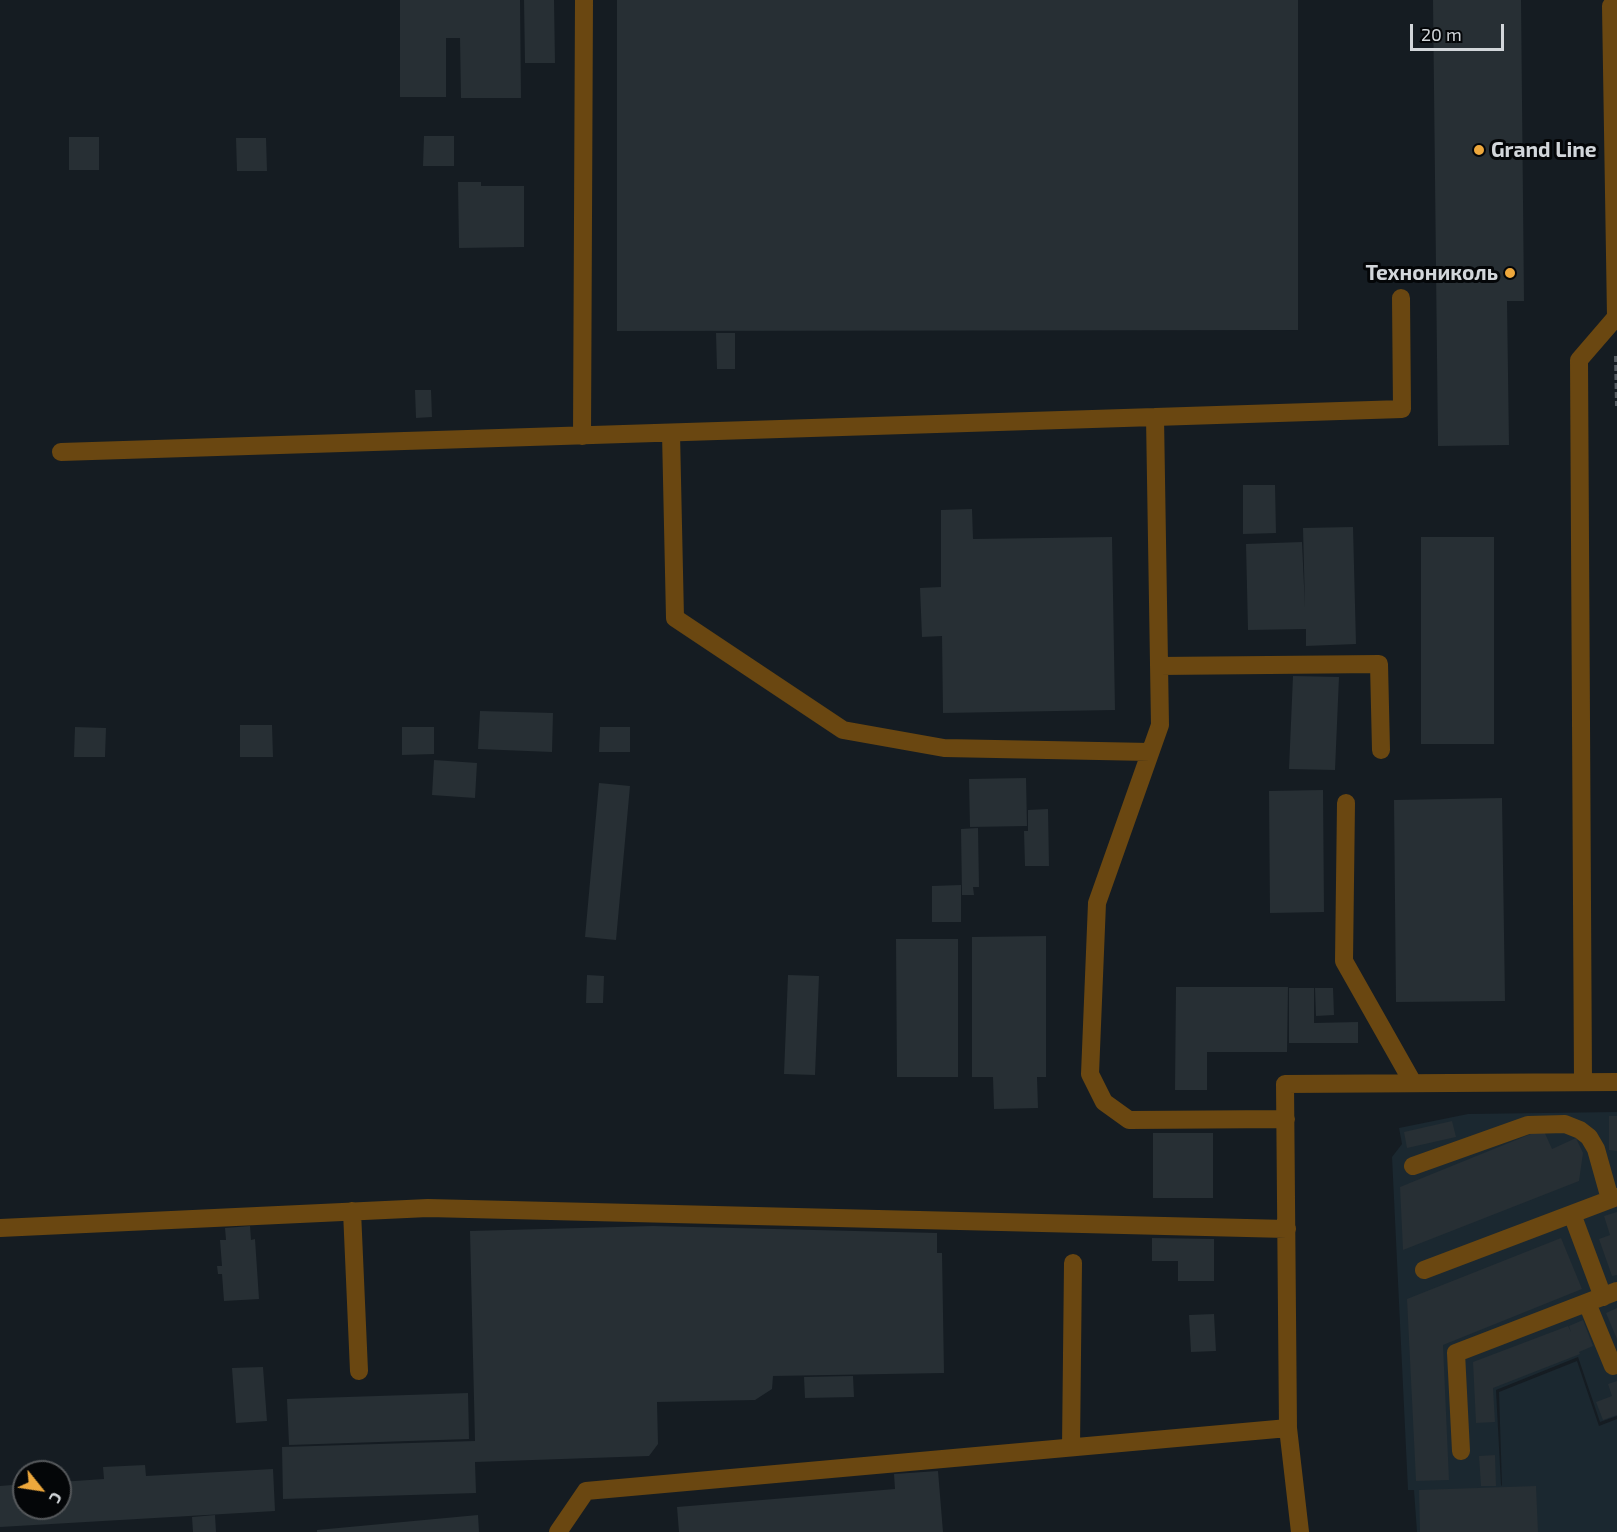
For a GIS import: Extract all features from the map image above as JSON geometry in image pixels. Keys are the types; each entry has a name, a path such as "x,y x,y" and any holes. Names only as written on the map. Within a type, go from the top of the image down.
{"street":[{"path":"582,436 584,0"},
{"path":"1583,1082 1579,360 1616,317 1611,6 1616,0"},
{"path":"61,452 1402,409 1401,298"},
{"path":"1155,417 1160,725 1097,903 1090,1074 1104,1102 1129,1120 1286,1119"},
{"path":"671,433 675,618 843,730 944,748 1150,752"},
{"path":"1159,666 1379,664 1381,750"},
{"path":"1346,803 1344,961 1413,1083"},
{"path":"1300,1532 1288,1428 1286,1084 1617,1082"},
{"path":"1413,1166 1528,1125 1565,1124 1581,1130 1589,1137 1596,1149 1614,1198 1424,1270"},
{"path":"0,1228 428,1208 1287,1229"},
{"path":"352,1211 359,1371"},
{"path":"1572,1214 1602,1297 1613,1366 1617,1364"},
{"path":"1071,1447 1073,1263"},
{"path":"1461,1451 1456,1353 1602,1297"},
{"path":"558,1532 586,1491 1288,1428"}],"path":[{"path":"1616,317 1617,406"}],"shaded area":[{"path":"1617,1112 1617,1416 1600,1422 1578,1357 1496,1390 1502,1486 1499,1392 1577,1361 1599,1426 1617,1419 1617,1532 1417,1532 1414,1490 1408,1490 1392,1157 1402,1144 1399,1128 1468,1114"}],"building":[{"path":"400,0 520,0 521,98 461,98 460,38 446,38 446,97 400,97"},
{"path":"524,0 554,0 555,63 525,63"},
{"path":"617,0 1298,0 1298,330 617,331"},
{"name":"Grand Line","path":"1433,0 1521,0 1524,301 1507,301 1509,445 1438,446"},
{"path":"424,136 454,136 454,166 423,166"},
{"path":"69,137 99,137 99,170 69,170"},
{"path":"236,138 266,138 267,171 237,171"},
{"path":"458,182 481,182 481,186 524,186 524,247 459,248"},
{"path":"716,333 735,333 735,369 717,369"},
{"path":"415,390 431,390 432,417 416,418"},
{"path":"1243,485 1275,485 1276,533 1243,534"},
{"path":"972,509 973,539 1112,537 1115,710 943,713 942,636 922,637 920,588 941,587 941,510"},
{"path":"1353,527 1356,644 1306,646 1306,629 1248,630 1246,544 1302,542 1305,608 1303,528"},
{"path":"1421,537 1494,537 1494,744 1421,744"},
{"path":"1293,676 1339,677 1335,770 1289,769"},
{"path":"480,711 553,713 552,752 478,749"},
{"path":"240,725 272,725 273,757 240,757"},
{"path":"75,727 106,728 105,757 74,757"},
{"path":"402,727 434,727 434,754 402,755"},
{"path":"600,727 630,727 630,752 599,752"},
{"path":"434,760 477,763 475,798 432,795"},
{"path":"1026,778 1027,826 970,827 969,779"},
{"path":"599,783 630,786 616,940 585,937"},
{"path":"1323,790 1324,912 1270,913 1269,791"},
{"path":"1502,798 1505,1001 1396,1002 1394,800"},
{"path":"1048,809 1049,866 1025,866 1024,831 1028,831 1028,810"},
{"path":"978,828 979,887 973,887 974,895 962,895 961,829"},
{"path":"961,885 961,922 932,922 932,886"},
{"path":"1046,936 1046,1077 1037,1077 1038,1108 994,1109 993,1077 972,1077 972,937"},
{"path":"896,939 958,939 958,1077 897,1077"},
{"path":"587,975 604,976 603,1003 586,1003"},
{"path":"788,975 819,976 815,1075 784,1074"},
{"path":"1176,987 1288,987 1287,1052 1207,1052 1207,1090 1175,1090"},
{"path":"1289,988 1314,988 1314,1023 1358,1022 1358,1043 1289,1043"},
{"path":"1315,988 1333,988 1334,1015 1316,1016"},
{"path":"1609,1116 1617,1116 1617,1151 1609,1150"},
{"path":"1452,1121 1456,1137 1407,1148 1404,1132"},
{"path":"1543,1129 1552,1149 1576,1138 1583,1153 1579,1181 1403,1250 1400,1187"},
{"path":"1153,1133 1213,1133 1213,1198 1153,1198"},
{"path":"1617,1212 1617,1275 1612,1276 1599,1239 1610,1235 1604,1216"},
{"path":"250,1226 251,1240 255,1239 259,1299 224,1301 222,1274 218,1274 217,1266 222,1266 220,1240 226,1240 225,1228"},
{"path":"653,1226 937,1233 937,1253 942,1253 944,1373 773,1376 772,1389 755,1400 657,1402 658,1444 649,1456 475,1462 476,1493 283,1499 282,1447 475,1441 470,1231"},
{"path":"1152,1238 1214,1239 1214,1281 1178,1281 1178,1261 1152,1261"},
{"path":"1561,1238 1582,1289 1443,1345 1449,1480 1416,1481 1407,1299"},
{"path":"1617,1308 1617,1339 1606,1313"},
{"path":"1214,1314 1216,1351 1191,1352 1189,1315"},
{"path":"1583,1320 1593,1346 1579,1352 1580,1354 1493,1388 1495,1422 1476,1423 1473,1362 1568,1326 1571,1332 1569,1326"},
{"path":"263,1367 267,1421 236,1423 232,1368"},
{"path":"853,1376 854,1397 805,1398 804,1377"},
{"path":"1617,1381 1617,1415 1603,1420 1596,1402 1612,1396 1608,1384"},
{"path":"468,1393 469,1439 289,1445 287,1399"},
{"path":"1495,1455 1496,1486 1481,1486 1479,1456"},
{"path":"145,1465 146,1476 273,1469 275,1511 0,1527 0,1486 12,1485 12,1520 72,1520 72,1481 104,1479 103,1467"},
{"path":"938,1471 943,1532 679,1532 677,1507 895,1489 894,1474"},
{"path":"1536,1486 1538,1532 1420,1532 1419,1490"},
{"path":"215,1515 216,1532 193,1532 192,1517"},
{"path":"478,1515 479,1532 317,1532 317,1530"}],"place":[{"name":"Grand Line","path":"1479,150"},
{"name":"Технониколь","path":"1510,273"}]}
